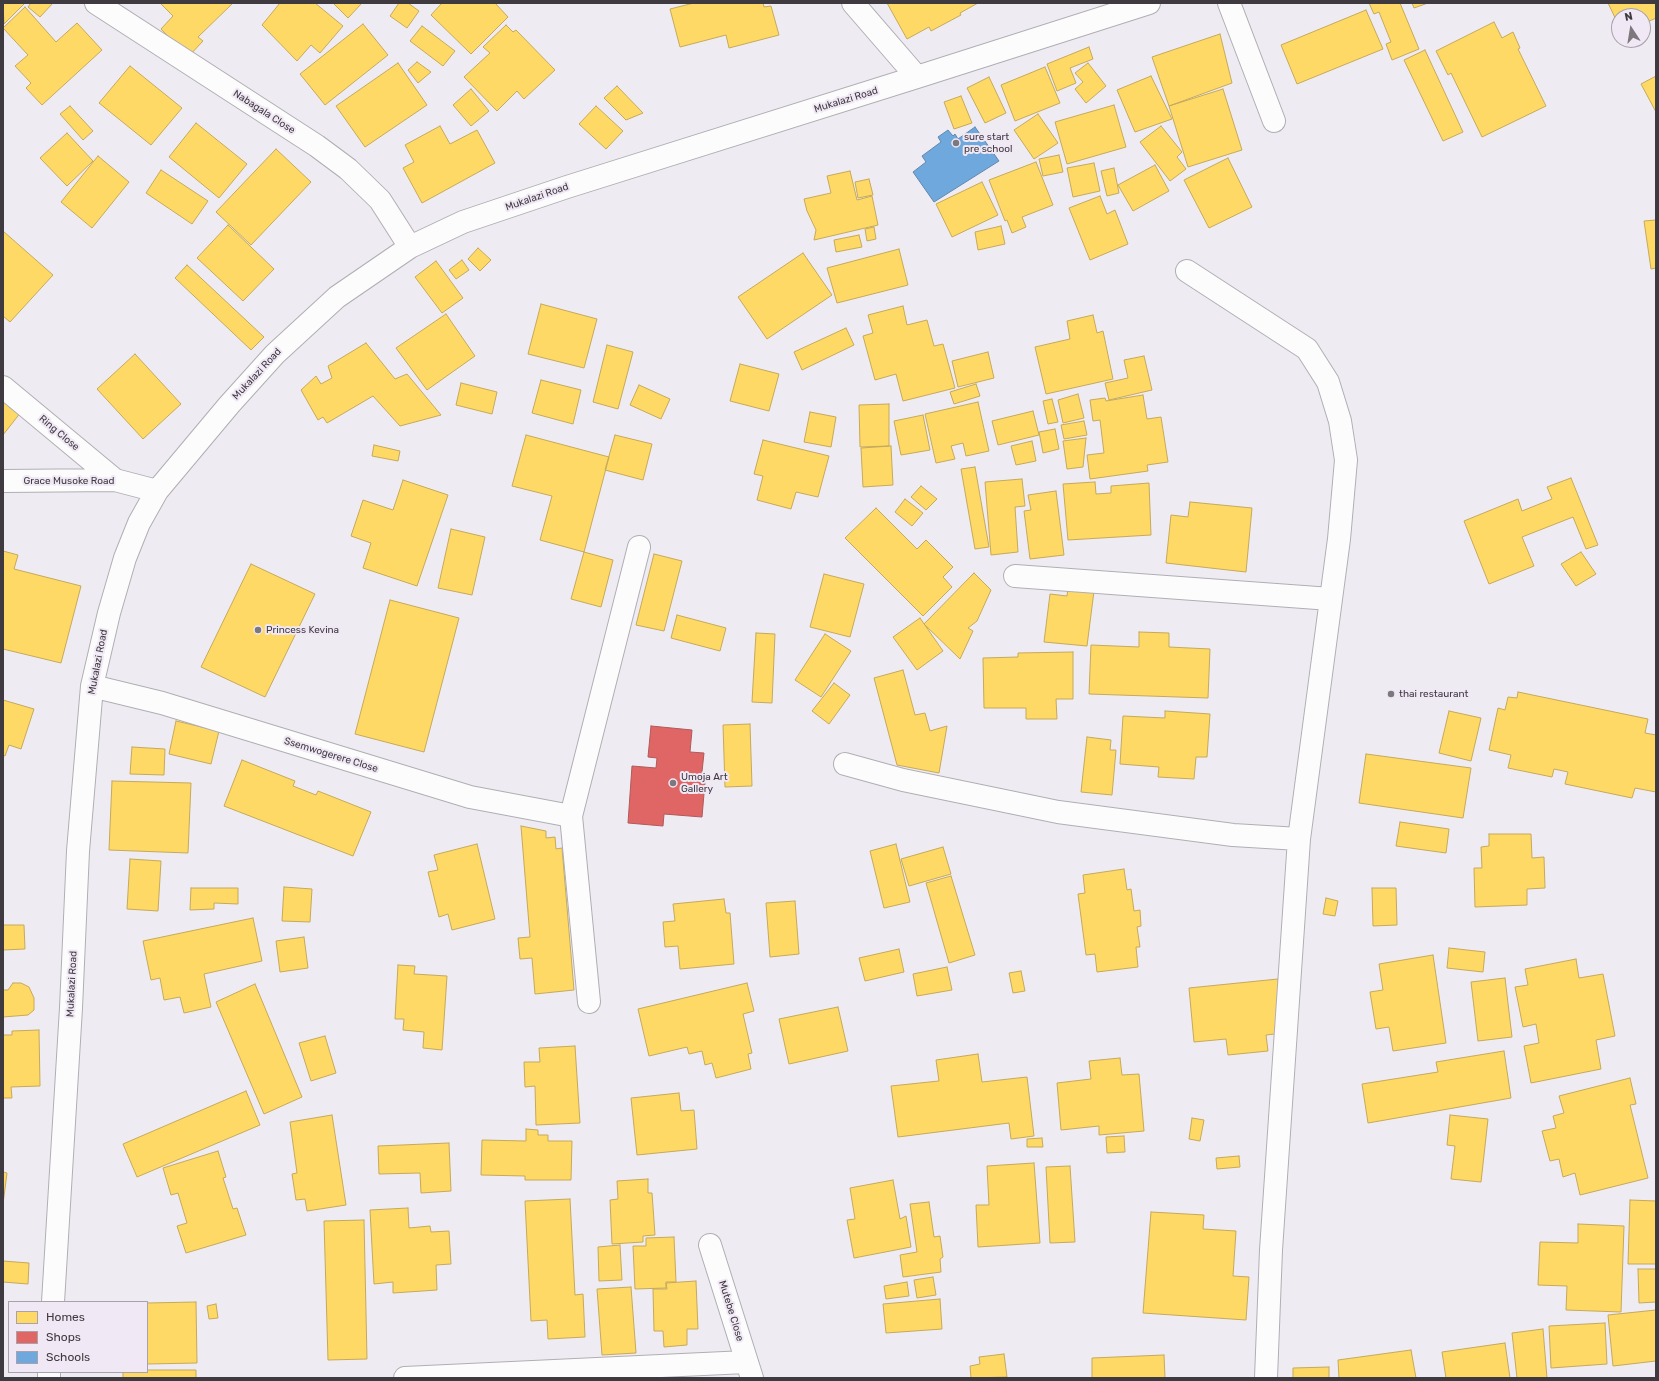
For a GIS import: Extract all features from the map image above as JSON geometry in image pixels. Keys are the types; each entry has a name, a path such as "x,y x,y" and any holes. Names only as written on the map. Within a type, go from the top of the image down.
{"street":[{"name":"Nabagala Close","path":"96,3 310,142 348,169 380,200 410,247"},
{"path":"853,3 917,78"},
{"name":"Mukalazi Road","path":"53,1301 71,1008 78,850 92,686 109,613 125,558 138,523 157,491 229,405 275,354 337,297 410,247 463,222 567,187 917,78 1149,3"},
{"path":"1229,3 1274,121"},
{"path":"1187,271 1307,349 1328,382 1340,421 1346,460 1339,539 1299,839 1271,1250 1266,1378"},
{"name":"Ring Close","path":"3,386 115,480"},
{"name":"Grace Musoke Road","path":"3,481 115,480 157,491"},
{"path":"589,1002 571,816 639,547"},
{"path":"1014,576 1200,588 1331,599"},
{"name":"Ssemwogerere Close","path":"92,686 162,703 470,797 571,816"},
{"path":"845,764 903,780 1058,812 1233,835 1299,839"},
{"name":"Mutebe Close","path":"710,1245 749,1370"},
{"path":"405,1378 749,1370"}],"building: Homes":[{"path":"3,3 24,3 4,24"},
{"path":"31,3 53,3 40,17 28,7"},
{"path":"160,3 233,3 198,37 203,41 188,57 161,29 173,16"},
{"path":"280,3 315,3 343,26 320,53 311,45 297,61 262,25"},
{"path":"333,3 362,3 348,18"},
{"path":"399,3 408,3 419,11 407,28 390,16"},
{"path":"442,3 495,3 508,17 471,54 431,15"},
{"path":"694,3 763,3 764,7 771,6 779,35 729,48 726,35 680,47 670,9"},
{"path":"887,3 978,3 960,13 961,15 931,31 929,27 907,39"},
{"path":"1369,3 1400,3 1419,49 1392,60 1386,44 1391,42 1379,12 1374,14"},
{"path":"1412,3 1428,3 1414,8"},
{"path":"1608,3 1656,3 1656,18 1651,20 1651,8 1611,8 1611,9"},
{"path":"25,7 56,42 77,23 102,50 42,105 26,88 31,83 15,66 28,55 3,28"},
{"path":"1366,10 1383,49 1297,84 1281,45"},
{"path":"1494,22 1502,38 1513,32 1520,48 1518,49 1546,106 1482,137 1451,73 1448,75 1436,51"},
{"path":"363,24 388,55 325,105 300,74"},
{"path":"506,25 513,32 516,30 555,70 524,99 517,91 497,111 464,77 490,53 483,47"},
{"path":"422,26 455,51 443,66 410,41"},
{"path":"1220,34 1232,83 1169,106 1152,57"},
{"path":"1089,47 1093,59 1070,68 1076,83 1057,91 1047,64"},
{"path":"1425,50 1463,132 1443,141 1404,60"},
{"path":"417,62 431,72 418,83 408,70"},
{"path":"398,63 427,105 365,147 336,106"},
{"path":"1088,63 1106,86 1086,103 1075,89 1083,82 1075,73"},
{"path":"130,66 182,108 151,145 99,103"},
{"path":"1045,67 1060,103 1015,121 1001,85"},
{"path":"1151,76 1172,119 1135,132 1117,90"},
{"path":"1656,76 1656,112 1641,84"},
{"path":"989,77 1006,113 985,123 967,88"},
{"path":"617,86 643,113 626,120 604,98"},
{"path":"471,89 489,111 471,126 453,105"},
{"path":"1223,89 1242,150 1188,167 1169,106"},
{"path":"961,96 972,123 954,129 944,102"},
{"path":"1114,105 1126,147 1067,164 1055,122"},
{"path":"70,106 93,131 83,140 60,114"},
{"path":"596,106 623,131 606,149 579,124"},
{"path":"1038,114 1058,143 1034,159 1014,130"},
{"path":"196,123 247,164 219,198 169,157"},
{"path":"440,126 450,144 477,130 495,163 422,203 403,168 414,162 405,145"},
{"path":"1161,126 1182,152 1177,157 1186,169 1170,181 1140,142"},
{"path":"67,133 93,161 67,186 40,158"},
{"path":"276,149 311,182 251,245 216,212"},
{"path":"1059,155 1063,172 1043,176 1039,159"},
{"path":"98,156 129,182 92,228 61,202"},
{"path":"1228,158 1252,207 1209,228 1184,180"},
{"path":"1036,162 1053,205 1022,217 1026,227 1012,233 1007,220 1005,221 989,180"},
{"path":"1094,163 1100,191 1073,197 1067,168"},
{"path":"1155,165 1169,191 1133,211 1118,185"},
{"path":"1114,168 1119,193 1107,196 1101,171"},
{"path":"161,170 208,201 192,224 146,193"},
{"path":"850,171 857,200 872,196 878,225 814,240 816,230 807,211 804,199 831,193 827,176"},
{"path":"869,179 873,195 858,198 855,182"},
{"path":"982,182 998,215 952,237 936,204"},
{"path":"1100,196 1107,214 1115,210 1128,244 1090,260 1069,208"},
{"path":"1656,220 1656,268 1651,269 1644,221"},
{"path":"228,225 274,269 243,301 197,258"},
{"path":"1001,226 1005,244 978,250 975,232"},
{"path":"874,227 876,239 867,241 865,229"},
{"path":"3,231 53,275 10,322 3,316"},
{"path":"859,235 862,247 836,252 834,240"},
{"path":"478,248 491,260 480,271 468,259"},
{"path":"899,249 908,285 837,303 827,268"},
{"path":"803,253 832,295 767,339 738,297"},
{"path":"462,260 469,270 456,279 449,270"},
{"path":"436,261 463,298 442,313 415,277"},
{"path":"187,265 264,337 251,350 175,278"},
{"path":"541,304 597,319 584,368 528,354"},
{"path":"903,306 907,325 927,320 934,346 943,344 955,388 903,401 896,374 875,380 863,336 873,333 868,315"},
{"path":"446,314 475,356 427,390 396,348"},
{"path":"1093,315 1097,333 1103,331 1113,379 1046,394 1035,347 1070,339 1067,321"},
{"path":"846,328 854,345 802,370 794,352"},
{"path":"366,343 395,379 407,374 441,415 400,426 373,396 327,423 323,417 318,420 301,390 316,376 321,384 332,378 328,366"},
{"path":"607,345 633,352 618,409 593,402"},
{"path":"988,352 994,378 958,387 952,361"},
{"path":"135,354 181,404 143,439 97,389"},
{"path":"1144,356 1152,390 1109,400 1105,383 1128,378 1124,360"},
{"path":"740,364 779,374 769,411 730,401"},
{"path":"541,380 581,390 573,424 532,413"},
{"path":"461,383 497,392 492,414 456,405"},
{"path":"976,384 980,396 954,404 950,392"},
{"path":"639,385 670,399 661,419 630,405"},
{"path":"1078,394 1084,418 1063,423 1058,400"},
{"path":"1143,395 1147,419 1161,417 1168,462 1147,465 1148,471 1090,479 1087,455 1104,453 1100,420 1093,421 1090,400 1105,398 1106,401"},
{"path":"3,398 21,412 3,435"},
{"path":"1052,399 1058,422 1048,424 1043,401"},
{"path":"978,402 989,451 966,456 963,443 951,446 955,459 936,463 925,414"},
{"path":"889,404 889,446 860,447 859,405"},
{"path":"1033,411 1039,435 998,445 992,421"},
{"path":"810,412 836,417 831,447 804,442"},
{"path":"923,415 930,450 901,455 894,421"},
{"path":"1084,421 1087,435 1064,439 1061,425"},
{"path":"1055,429 1059,449 1043,453 1039,432"},
{"path":"526,435 609,457 584,552 540,540 552,496 512,486"},
{"path":"615,435 652,444 643,480 605,470"},
{"path":"1086,438 1083,467 1067,469 1063,441"},
{"path":"763,440 829,456 818,497 796,492 791,509 757,500 763,476 754,474"},
{"path":"1032,441 1036,461 1016,465 1011,446"},
{"path":"374,445 400,451 398,461 372,456"},
{"path":"891,446 893,485 863,487 861,448"},
{"path":"975,467 989,547 975,549 961,469"},
{"path":"1571,478 1598,545 1586,549 1573,517 1522,537 1534,566 1489,584 1464,521 1518,499 1522,511 1552,499 1547,487"},
{"path":"1022,479 1025,506 1015,507 1018,552 991,555 985,482"},
{"path":"403,480 448,495 417,586 363,568 371,543 351,536 363,500 393,510"},
{"path":"1095,482 1096,494 1111,493 1111,486 1149,483 1151,535 1068,540 1063,484"},
{"path":"921,486 937,499 926,510 911,497"},
{"path":"1056,491 1064,555 1030,559 1024,511 1031,510 1028,495"},
{"path":"905,499 923,513 912,526 895,512"},
{"path":"1190,502 1252,508 1246,572 1166,563 1171,515 1188,517"},
{"path":"876,508 917,549 926,540 953,567 943,577 952,587 923,616 845,538"},
{"path":"451,529 485,537 472,595 438,588"},
{"path":"3,551 18,555 14,569 81,586 61,663 3,649"},
{"path":"584,552 613,560 601,607 571,599"},
{"path":"1581,552 1596,574 1576,586 1561,564"},
{"path":"654,554 682,561 664,631 636,625"},
{"name":"Princess Kevina","path":"251,564 315,594 265,697 201,667"},
{"path":"974,573 991,590 977,621 968,628 973,631 960,659 924,624"},
{"path":"824,574 864,584 850,637 810,627"},
{"path":"1068,588 1094,591 1087,646 1044,642 1050,594 1067,596"},
{"path":"390,600 459,618 424,752 355,734"},
{"path":"677,615 726,628 720,651 671,638"},
{"path":"920,618 943,651 917,670 893,637"},
{"path":"1139,632 1169,633 1169,647 1210,649 1208,698 1089,694 1091,645 1139,647"},
{"path":"756,633 775,634 772,703 752,702"},
{"path":"825,634 851,651 821,697 795,680"},
{"path":"1073,652 1073,699 1056,699 1057,719 1026,719 1026,708 984,708 983,658 1018,657 1018,653"},
{"path":"903,670 915,715 925,713 930,731 947,726 939,773 897,765 874,678"},
{"path":"834,683 850,695 829,724 812,711"},
{"path":"1518,692 1648,719 1645,733 1656,735 1656,792 1635,788 1632,798 1565,784 1568,772 1554,769 1552,777 1508,768 1511,755 1489,750 1498,708 1505,710 1508,697 1517,698"},
{"path":"3,700 34,709 21,749 9,745 5,756 3,755"},
{"path":"1165,711 1210,714 1207,757 1196,757 1194,779 1158,777 1159,767 1120,764 1123,716 1165,718"},
{"path":"1449,711 1481,718 1471,761 1439,753"},
{"path":"176,721 219,731 211,764 169,754"},
{"path":"750,724 752,786 725,787 723,725"},
{"path":"1087,737 1111,740 1110,750 1116,750 1112,795 1081,792"},
{"path":"132,747 165,749 164,775 130,774"},
{"path":"1366,754 1471,768 1463,818 1359,803"},
{"path":"242,760 295,781 293,786 316,795 318,791 371,812 353,856 224,806"},
{"path":"112,781 191,783 188,853 109,850"},
{"path":"1400,822 1449,829 1446,853 1396,846"},
{"path":"521,826 546,831 546,838 555,837 556,849 562,848 574,990 535,994 532,958 520,959 518,938 530,937"},
{"path":"1489,834 1531,834 1532,858 1544,857 1545,888 1527,889 1527,905 1475,907 1474,868 1482,868 1481,847 1489,846"},
{"path":"477,844 495,919 452,930 448,914 439,917 428,872 438,870 434,855"},
{"path":"896,844 910,902 884,908 870,851"},
{"path":"943,847 951,874 909,886 901,859"},
{"path":"130,859 161,861 158,911 127,909"},
{"path":"1124,869 1127,890 1131,889 1134,911 1140,910 1141,926 1137,927 1140,947 1136,947 1138,967 1097,972 1095,954 1086,955 1078,894 1085,893 1083,875"},
{"path":"951,876 975,955 949,963 926,883"},
{"path":"284,887 312,889 310,922 282,921"},
{"path":"191,888 238,888 238,904 214,903 214,909 190,910"},
{"path":"1372,888 1396,888 1397,925 1373,926"},
{"path":"1326,898 1338,901 1335,916 1323,914"},
{"path":"724,899 726,913 730,913 734,964 680,969 678,946 665,947 663,922 675,921 673,904"},
{"path":"795,901 799,954 770,957 766,903"},
{"path":"253,918 262,961 204,974 211,1007 184,1013 180,997 164,1000 160,978 151,980 143,941"},
{"path":"3,925 24,925 25,949 3,950"},
{"path":"304,937 308,968 280,972 276,941"},
{"path":"1449,948 1485,952 1483,972 1447,968"},
{"path":"899,949 904,972 865,981 859,958"},
{"path":"1433,955 1446,1043 1393,1051 1389,1027 1376,1029 1370,992 1383,990 1379,964"},
{"path":"1576,959 1579,978 1603,974 1615,1036 1596,1040 1601,1069 1531,1083 1524,1046 1539,1043 1536,1024 1523,1027 1515,987 1528,985 1525,969"},
{"path":"398,965 415,966 414,974 447,976 442,1050 423,1048 424,1032 403,1030 404,1019 395,1019"},
{"path":"947,967 952,990 917,996 913,974"},
{"path":"1021,971 1025,991 1013,993 1009,973"},
{"path":"1505,978 1512,1037 1478,1041 1471,982"},
{"path":"1278,979 1283,1033 1266,1035 1268,1051 1228,1055 1226,1039 1194,1042 1189,988"},
{"path":"13,983 21,983 29,987 34,998 34,1010 28,1015 3,1017 3,990 8,990"},
{"path":"747,983 754,1011 743,1014 752,1053 748,1054 751,1069 716,1078 712,1063 705,1065 702,1051 689,1054 687,1047 649,1056 638,1009"},
{"path":"255,984 302,1097 264,1114 216,1002"},
{"path":"838,1007 848,1051 789,1064 779,1019"},
{"path":"39,1030 40,1086 11,1087 12,1098 3,1098 3,1035 12,1035 12,1031"},
{"path":"325,1036 336,1073 311,1081 299,1043"},
{"path":"575,1046 580,1123 536,1125 535,1086 525,1087 524,1062 540,1062 539,1048"},
{"path":"1504,1051 1511,1098 1368,1123 1362,1084 1438,1072 1436,1062"},
{"path":"978,1054 982,1082 1027,1077 1034,1136 1011,1139 1009,1123 898,1137 891,1086 939,1081 936,1060"},
{"path":"1120,1058 1122,1075 1139,1074 1144,1131 1099,1135 1099,1126 1061,1130 1057,1083 1091,1079 1089,1061"},
{"path":"1630,1078 1636,1104 1630,1105 1648,1178 1580,1195 1575,1173 1563,1177 1559,1159 1550,1161 1542,1131 1556,1128 1553,1116 1564,1113 1559,1096"},
{"path":"246,1091 260,1125 137,1177 123,1144"},
{"path":"679,1093 681,1111 694,1110 697,1149 637,1155 631,1098"},
{"path":"332,1115 346,1205 307,1211 305,1199 296,1200 292,1174 297,1173 290,1122"},
{"path":"1450,1115 1488,1119 1481,1182 1451,1179 1455,1146 1447,1145"},
{"path":"1192,1118 1204,1120 1200,1141 1189,1139"},
{"path":"526,1129 538,1130 538,1135 548,1135 548,1141 572,1141 571,1180 525,1180 525,1176 481,1175 482,1140 526,1141"},
{"path":"1124,1136 1125,1152 1107,1153 1106,1137"},
{"path":"1042,1138 1043,1147 1027,1147 1027,1139"},
{"path":"449,1143 451,1191 421,1193 420,1173 379,1174 378,1146"},
{"path":"218,1151 226,1177 223,1178 233,1209 237,1208 246,1235 186,1253 177,1226 187,1223 178,1193 171,1195 163,1168"},
{"path":"1239,1156 1240,1167 1217,1169 1216,1158"},
{"path":"1034,1163 1040,1243 978,1247 976,1205 989,1205 987,1166"},
{"path":"1070,1166 1075,1242 1050,1243 1046,1167"},
{"path":"3,1172 7,1173 3,1204"},
{"path":"648,1179 648,1193 652,1193 655,1235 643,1236 643,1242 612,1244 610,1200 618,1199 617,1181"},
{"path":"893,1180 900,1219 906,1216 911,1247 854,1258 847,1220 855,1219 850,1188"},
{"path":"570,1199 575,1295 583,1294 585,1337 548,1339 547,1320 531,1321 525,1201"},
{"path":"1630,1200 1656,1201 1656,1264 1628,1264"},
{"path":"929,1202 934,1237 940,1236 943,1257 940,1259 941,1272 903,1277 900,1255 917,1252 910,1204"},
{"path":"408,1208 409,1228 430,1226 431,1232 449,1231 451,1264 436,1265 437,1290 393,1293 393,1282 374,1284 370,1210"},
{"path":"1151,1212 1204,1215 1203,1229 1236,1231 1233,1276 1249,1277 1246,1320 1143,1313"},
{"path":"364,1220 367,1359 328,1360 324,1221"},
{"path":"1578,1224 1624,1226 1621,1312 1566,1310 1567,1286 1538,1285 1540,1242 1578,1243"},
{"path":"674,1237 676,1282 666,1282 666,1288 635,1289 633,1246 646,1246 646,1238"},
{"path":"620,1245 622,1280 599,1281 598,1247"},
{"path":"3,1261 29,1263 28,1284 3,1282"},
{"path":"1638,1269 1656,1269 1656,1302 1639,1303"},
{"path":"933,1277 936,1295 917,1298 914,1280"},
{"path":"696,1281 698,1329 687,1329 687,1345 664,1347 663,1331 654,1331 653,1289 667,1289 666,1283"},
{"path":"907,1282 909,1296 886,1299 884,1286"},
{"path":"631,1287 636,1353 602,1355 597,1289"},
{"path":"940,1299 942,1329 886,1333 883,1304"},
{"path":"196,1302 197,1363 148,1364 148,1303"},
{"path":"216,1304 218,1318 209,1319 207,1306"},
{"path":"1656,1310 1656,1361 1613,1366 1608,1315"},
{"path":"1605,1323 1607,1364 1551,1368 1549,1326"},
{"path":"1543,1329 1547,1378 1517,1378 1512,1333"},
{"path":"1505,1343 1510,1378 1446,1378 1442,1352"},
{"path":"1411,1350 1416,1378 1339,1378 1338,1360"},
{"path":"1004,1354 1007,1377 971,1378 970,1366 980,1364 979,1357"},
{"path":"1164,1355 1165,1378 1092,1378 1092,1358"},
{"path":"1329,1367 1329,1378 1293,1378 1293,1368"},
{"path":"148,1370 196,1370 196,1378 123,1378 123,1373 148,1373"}],"building: Shops":[{"path":"651,726 692,730 690,752 704,753 701,781 705,782 702,817 664,814 663,826 628,823 632,766 656,768 657,758 648,757"}],"building: Schools":[{"path":"975,127 999,161 934,202 913,172 926,162 922,156 941,142 938,137 948,130 953,136 955,134 958,139"}],"place":[{"name":"sure start pre school","path":"956,143"},
{"name":"Princess Kevina","path":"258,630"},
{"name":"thai restaurant","path":"1391,694"},
{"name":"Umoja Art Gallery","path":"673,783"}]}
